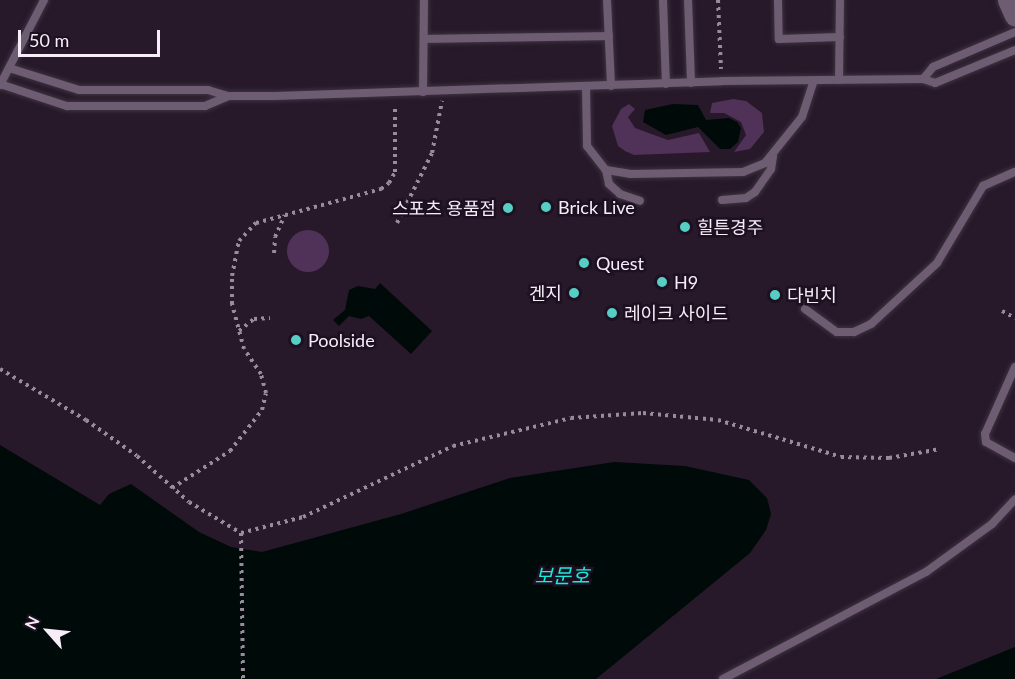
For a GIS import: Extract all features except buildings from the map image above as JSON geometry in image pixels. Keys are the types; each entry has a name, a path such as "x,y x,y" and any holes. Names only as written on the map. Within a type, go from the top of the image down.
{"street":[{"path":"1008,0 1015,16"}],"lane":[{"path":"44,0 0,84 67,106 205,106 228,96"},
{"path":"423,92 424,0"},
{"path":"607,0 611,86"},
{"path":"663,0 666,84"},
{"path":"688,0 691,83"},
{"path":"778,0 779,39 840,37"},
{"path":"839,80 840,0"},
{"path":"923,79 933,67 1015,33"},
{"path":"424,39 609,36"},
{"path":"9,68 80,90 207,90 228,96 423,92 722,81 923,79 936,83 1015,50"},
{"path":"606,170 630,174 743,172 765,163 802,117 814,81"},
{"path":"586,87 587,146 606,170 609,184 620,194 640,201"},
{"path":"722,200 746,198 755,192 771,169 773,155"},
{"path":"805,309 837,332 854,332 871,324 937,263 982,186 1015,172"},
{"path":"1015,367 985,434 986,442 1015,458"},
{"path":"723,679 926,572 992,524 1015,499"}],"path":[{"path":"718,0 722,81"},
{"path":"397,224 432,153 444,91"},
{"path":"172,488 230,451 262,410 266,393 261,374 244,349 232,295 239,241 256,223 381,189 389,183 395,172 395,92"},
{"path":"274,253 274,237 285,215"},
{"path":"1002,312 1015,318"},
{"path":"239,331 254,319 270,318"},
{"path":"0,369 95,426 137,456 172,488 242,533 303,517 453,446 571,418 643,413 718,420 841,457 889,458 939,449"},
{"path":"242,533 243,679"}],"shaded area":[{"path":"733,99 746,101 762,113 764,132 750,149 734,152 746,135 741,122 724,113 710,113 712,103"},
{"path":"629,104 635,109 628,117 635,128 668,140 699,133 710,152 634,155 625,151 618,146 612,126 621,109"},
{"path":"308,230 316,231 323,236 328,243 328,259 323,266 316,271 308,272 300,271 293,266 288,259 287,251 288,243 293,236 300,231"}],"water":[{"path":"673,104 698,105 706,120 729,118 737,122 741,128 738,142 730,149 720,149 698,127 666,135 643,122 645,110"},
{"path":"380,283 432,331 411,354 369,316 361,319 349,316 339,326 333,320 345,310 349,290 358,286 375,289"},
{"name":"보문호","path":"0,445 100,505 109,494 131,484 199,532 231,547 262,552 401,514 510,478 614,462 685,466 749,480 767,498 771,514 766,530 750,553 596,679 0,679"},
{"path":"1015,647 1015,679 936,679"}],"place":[{"name":"Brick Live","path":"546,207"},
{"name":"스포츠 용품점","path":"508,208"},
{"name":"힐튼경주","path":"685,227"},
{"name":"Quest","path":"584,263"},
{"name":"H9","path":"662,282"},
{"name":"겐지","path":"574,293"},
{"name":"다빈치","path":"775,295"},
{"name":"레이크 사이드","path":"612,313"},
{"name":"Poolside","path":"296,340"}]}
